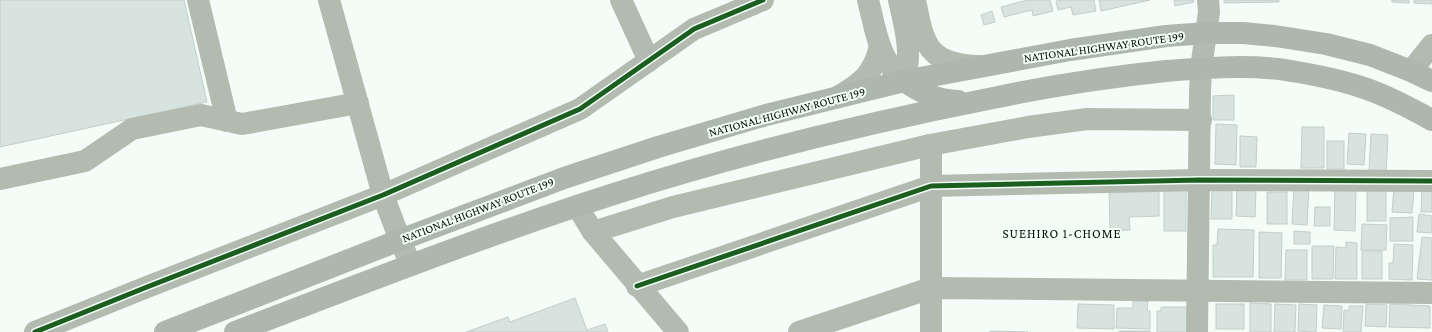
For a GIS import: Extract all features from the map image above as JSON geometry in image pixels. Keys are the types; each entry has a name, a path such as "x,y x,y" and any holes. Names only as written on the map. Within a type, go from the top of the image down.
{"highway":[{"name":"NATIONAL HIGHWAY ROUTE 199","path":"165,332 400,240 564,178 658,147 766,115 904,81 1070,50 1166,36 1207,33 1243,33 1268,35 1326,44 1370,56 1411,71 1432,81"},
{"path":"235,332 411,265 618,193 714,165 859,126 1042,88 1118,76 1201,68 1242,67 1278,69 1359,86 1399,102 1432,120"},
{"path":"859,126 881,112 895,96 904,81 922,93 942,100 970,102"}],"street":[{"path":"198,0 227,121"},
{"path":"329,0 383,195 411,265"},
{"path":"621,0 649,61"},
{"path":"35,332 383,195 580,110 694,29 763,0"},
{"path":"868,0 884,58 890,67 904,81 907,72 909,51 899,0"},
{"path":"915,0 924,36 928,46 934,53 951,62 983,66"},
{"path":"1198,332 1197,292 1201,68 1207,33 1209,12 1208,0"},
{"path":"1411,71 1432,45"},
{"path":"834,98 852,88 864,78 873,67 880,46"},
{"path":"0,180 85,161 132,129 201,115 242,124 358,103"},
{"path":"593,232 674,206 930,145 1028,127 1087,119 1200,120"},
{"path":"930,145 932,186 931,332"},
{"path":"637,286 932,186 1200,180 1432,181"},
{"path":"577,206 593,232 637,286 678,332"},
{"path":"799,332 931,288 1197,292 1432,293"}],"building":[{"path":"0,0 184,0 207,102 0,147"},
{"path":"1027,0 1050,0 1053,11 1033,16 1032,10 1004,17 1001,7"},
{"path":"1094,0 1096,11 1073,15 1071,7 1058,10 1056,1"},
{"path":"1099,0 1150,0 1101,11"},
{"path":"1174,0 1193,0 1194,2 1175,6"},
{"path":"1224,0 1279,0 1279,2 1224,3"},
{"path":"1392,0 1409,0 1409,3 1392,2"},
{"path":"1414,0 1432,0 1432,4 1414,3"},
{"path":"992,11 995,22 984,25 981,15"},
{"path":"1234,95 1234,120 1213,120 1213,96"},
{"path":"1216,124 1237,125 1236,165 1215,164"},
{"path":"1302,127 1324,127 1324,168 1301,168"},
{"path":"1349,133 1366,134 1364,165 1347,164"},
{"path":"1371,134 1388,135 1386,173 1369,172"},
{"path":"1240,136 1257,137 1256,167 1240,167"},
{"path":"1327,141 1344,141 1344,169 1327,169"},
{"path":"1237,187 1256,188 1255,217 1236,216"},
{"path":"1294,187 1309,188 1307,225 1292,224"},
{"path":"1335,187 1356,188 1355,231 1334,230"},
{"path":"1394,188 1414,189 1412,213 1392,212"},
{"path":"1159,189 1159,216 1129,217 1130,230 1110,231 1109,190"},
{"path":"1164,189 1186,189 1186,231 1164,231"},
{"path":"1212,189 1232,189 1232,219 1211,219"},
{"path":"1367,189 1386,189 1386,221 1367,221"},
{"path":"1422,189 1432,190 1432,212 1421,212"},
{"path":"1267,192 1287,192 1287,224 1267,224"},
{"path":"1315,207 1330,207 1330,226 1314,226"},
{"path":"1419,214 1432,216 1432,233 1417,232"},
{"path":"1413,217 1413,241 1390,241 1390,218"},
{"path":"1362,224 1387,225 1386,250 1361,250"},
{"path":"1218,229 1254,230 1253,277 1213,277 1213,245 1217,245"},
{"path":"1294,231 1310,232 1310,244 1294,244"},
{"path":"1259,232 1282,233 1281,278 1259,278"},
{"path":"1422,237 1432,238 1432,280 1417,279"},
{"path":"1346,242 1357,243 1357,279 1335,279 1336,247 1346,248"},
{"path":"1394,244 1413,245 1412,280 1389,279 1389,263 1393,263"},
{"path":"1312,246 1334,246 1333,279 1312,279"},
{"path":"1286,250 1307,250 1307,280 1285,280"},
{"path":"1362,251 1382,251 1382,279 1362,279"},
{"path":"575,298 587,330 605,324 608,332 466,332 508,317 510,322"},
{"path":"1133,301 1148,301 1147,311 1150,311 1150,329 1116,328 1117,308 1133,308"},
{"path":"1250,303 1271,304 1271,332 1250,332"},
{"path":"1078,304 1114,305 1114,329 1077,328"},
{"path":"1216,304 1244,304 1244,329 1216,329"},
{"path":"1275,304 1296,305 1295,332 1274,332"},
{"path":"1299,304 1317,305 1316,332 1298,331"},
{"path":"1366,304 1387,305 1386,327 1365,326"},
{"path":"1390,304 1430,306 1430,328 1389,327"},
{"path":"1324,305 1342,306 1341,329 1322,328"},
{"path":"1349,306 1363,306 1361,332 1343,332 1344,310 1349,311"},
{"path":"1161,307 1187,307 1187,332 1157,332 1157,311 1161,311"},
{"path":"990,331 1028,332 990,332"},
{"path":"1150,331 1150,332 1119,332"}],"cycle path":[{"path":"35,332 383,195 580,109 694,29 763,0"},
{"path":"637,286 931,186 1200,180 1432,181"}],"district":[{"name":"SUEHIRO 1-CHOME","path":"1062,233"}]}
